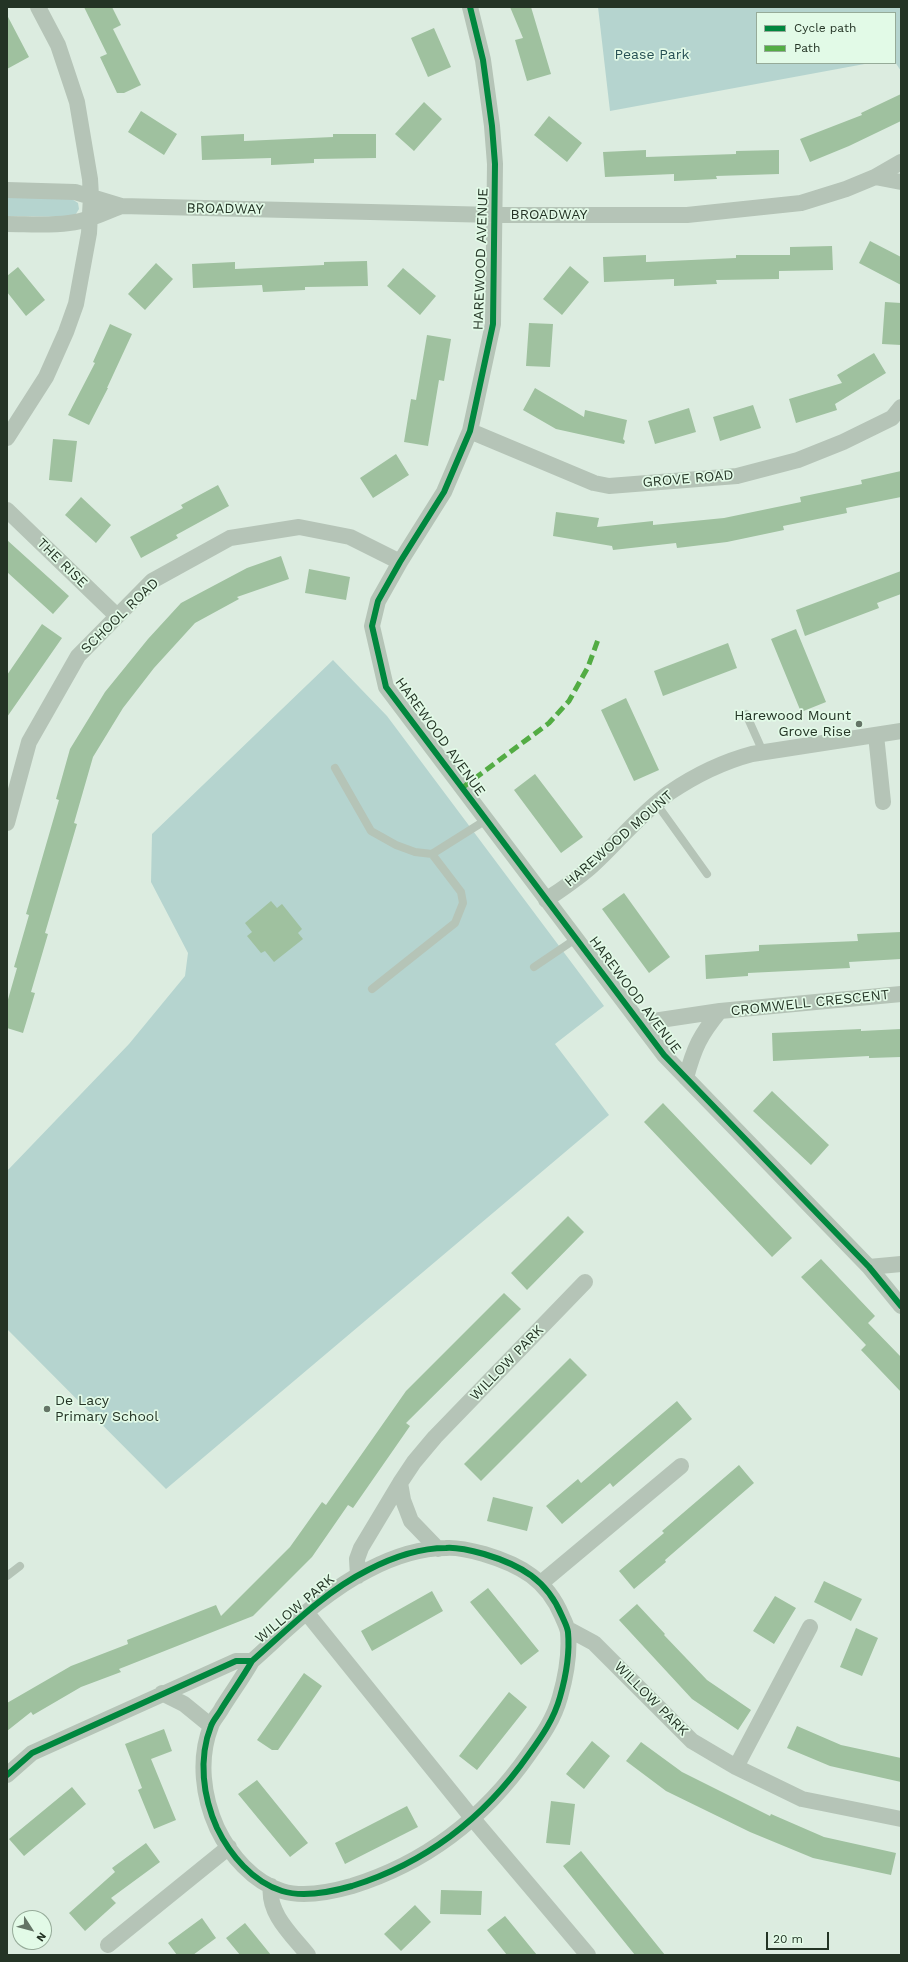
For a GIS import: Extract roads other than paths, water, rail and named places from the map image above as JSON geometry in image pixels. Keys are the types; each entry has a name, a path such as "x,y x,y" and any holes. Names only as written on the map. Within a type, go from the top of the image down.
{"street":[{"path":"7,438 46,378 66,332 76,304 82,277 91,196 77,102 58,45 38,7"},
{"name":"HAREWOOD AVENUE","path":"470,7 483,60 492,126 495,164 493,324 470,431 444,492 400,562 378,601 372,626 378,659 386,688 546,900 577,938 664,1055 869,1267 901,1306"},
{"name":"BROADWAY","path":"7,190 57,191 91,196 121,206 495,215 694,214 801,203 846,189 901,162"},
{"path":"875,176 901,182"},
{"name":"BROADWAY","path":"7,224 52,224 89,219 121,206"},
{"name":"GROVE ROAD","path":"470,431 594,483 609,486 738,476 798,460 843,442 892,418 901,407"},
{"name":"THE RISE","path":"7,510 117,616"},
{"name":"SCHOOL ROAD","path":"7,823 29,742 78,656 152,581 230,538 299,527 350,537 400,562"},
{"name":"HAREWOOD MOUNT","path":"546,900 592,865 656,803 699,775 732,760 763,752 901,731"},
{"path":"876,735 883,802"},
{"name":"CROMWELL CRESCENT","path":"640,1023 720,1011 901,994"},
{"name":"CROMWELL CRESCENT","path":"686,1078 694,1049 703,1032 720,1011"},
{"path":"869,1267 901,1264"},
{"name":"WILLOW PARK","path":"358,1576 357,1559 361,1548 414,1462 435,1437 585,1282"},
{"path":"541,1583 681,1466"},
{"path":"400,1483 403,1500 411,1521 438,1549"},
{"name":"WILLOW PARK","path":"447,1547 476,1552 506,1560 526,1571 541,1583 557,1603 568,1629 568,1665 560,1699 548,1728 512,1780 473,1819 448,1840 374,1879 335,1891 303,1894 283,1892 258,1880 229,1848 212,1817 203,1784 204,1762 211,1726 252,1661 306,1612 358,1576 397,1558 419,1551 447,1547"},
{"name":"WILLOW PARK","path":"306,1612 473,1819 588,1955"},
{"path":"736,1767 810,1627"},
{"name":"WILLOW PARK","path":"568,1629 594,1643 692,1740 736,1767 802,1799 901,1819"},
{"name":"WILLOW PARK","path":"7,1775 32,1753 236,1660 252,1661"},
{"path":"162,1694 184,1704 211,1726"},
{"path":"108,1944 229,1848"},
{"path":"271,1886 269,1896 272,1907 308,1955"}],"lane":[{"path":"746,714 763,752"},
{"path":"335,768 371,831 396,845 415,852 432,854 486,820"},
{"path":"656,803 707,874"},
{"path":"372,989 455,923 463,903 461,892 432,854"},
{"path":"534,967 577,938"},
{"path":"7,1576 20,1566"}],"place":[{"name":"Harewood Mount Grove Rise","path":"859,724"},
{"name":"De Lacy Primary School","path":"47,1409"}],"park label":[{"name":"Pease Park","path":"652,55"}]}
